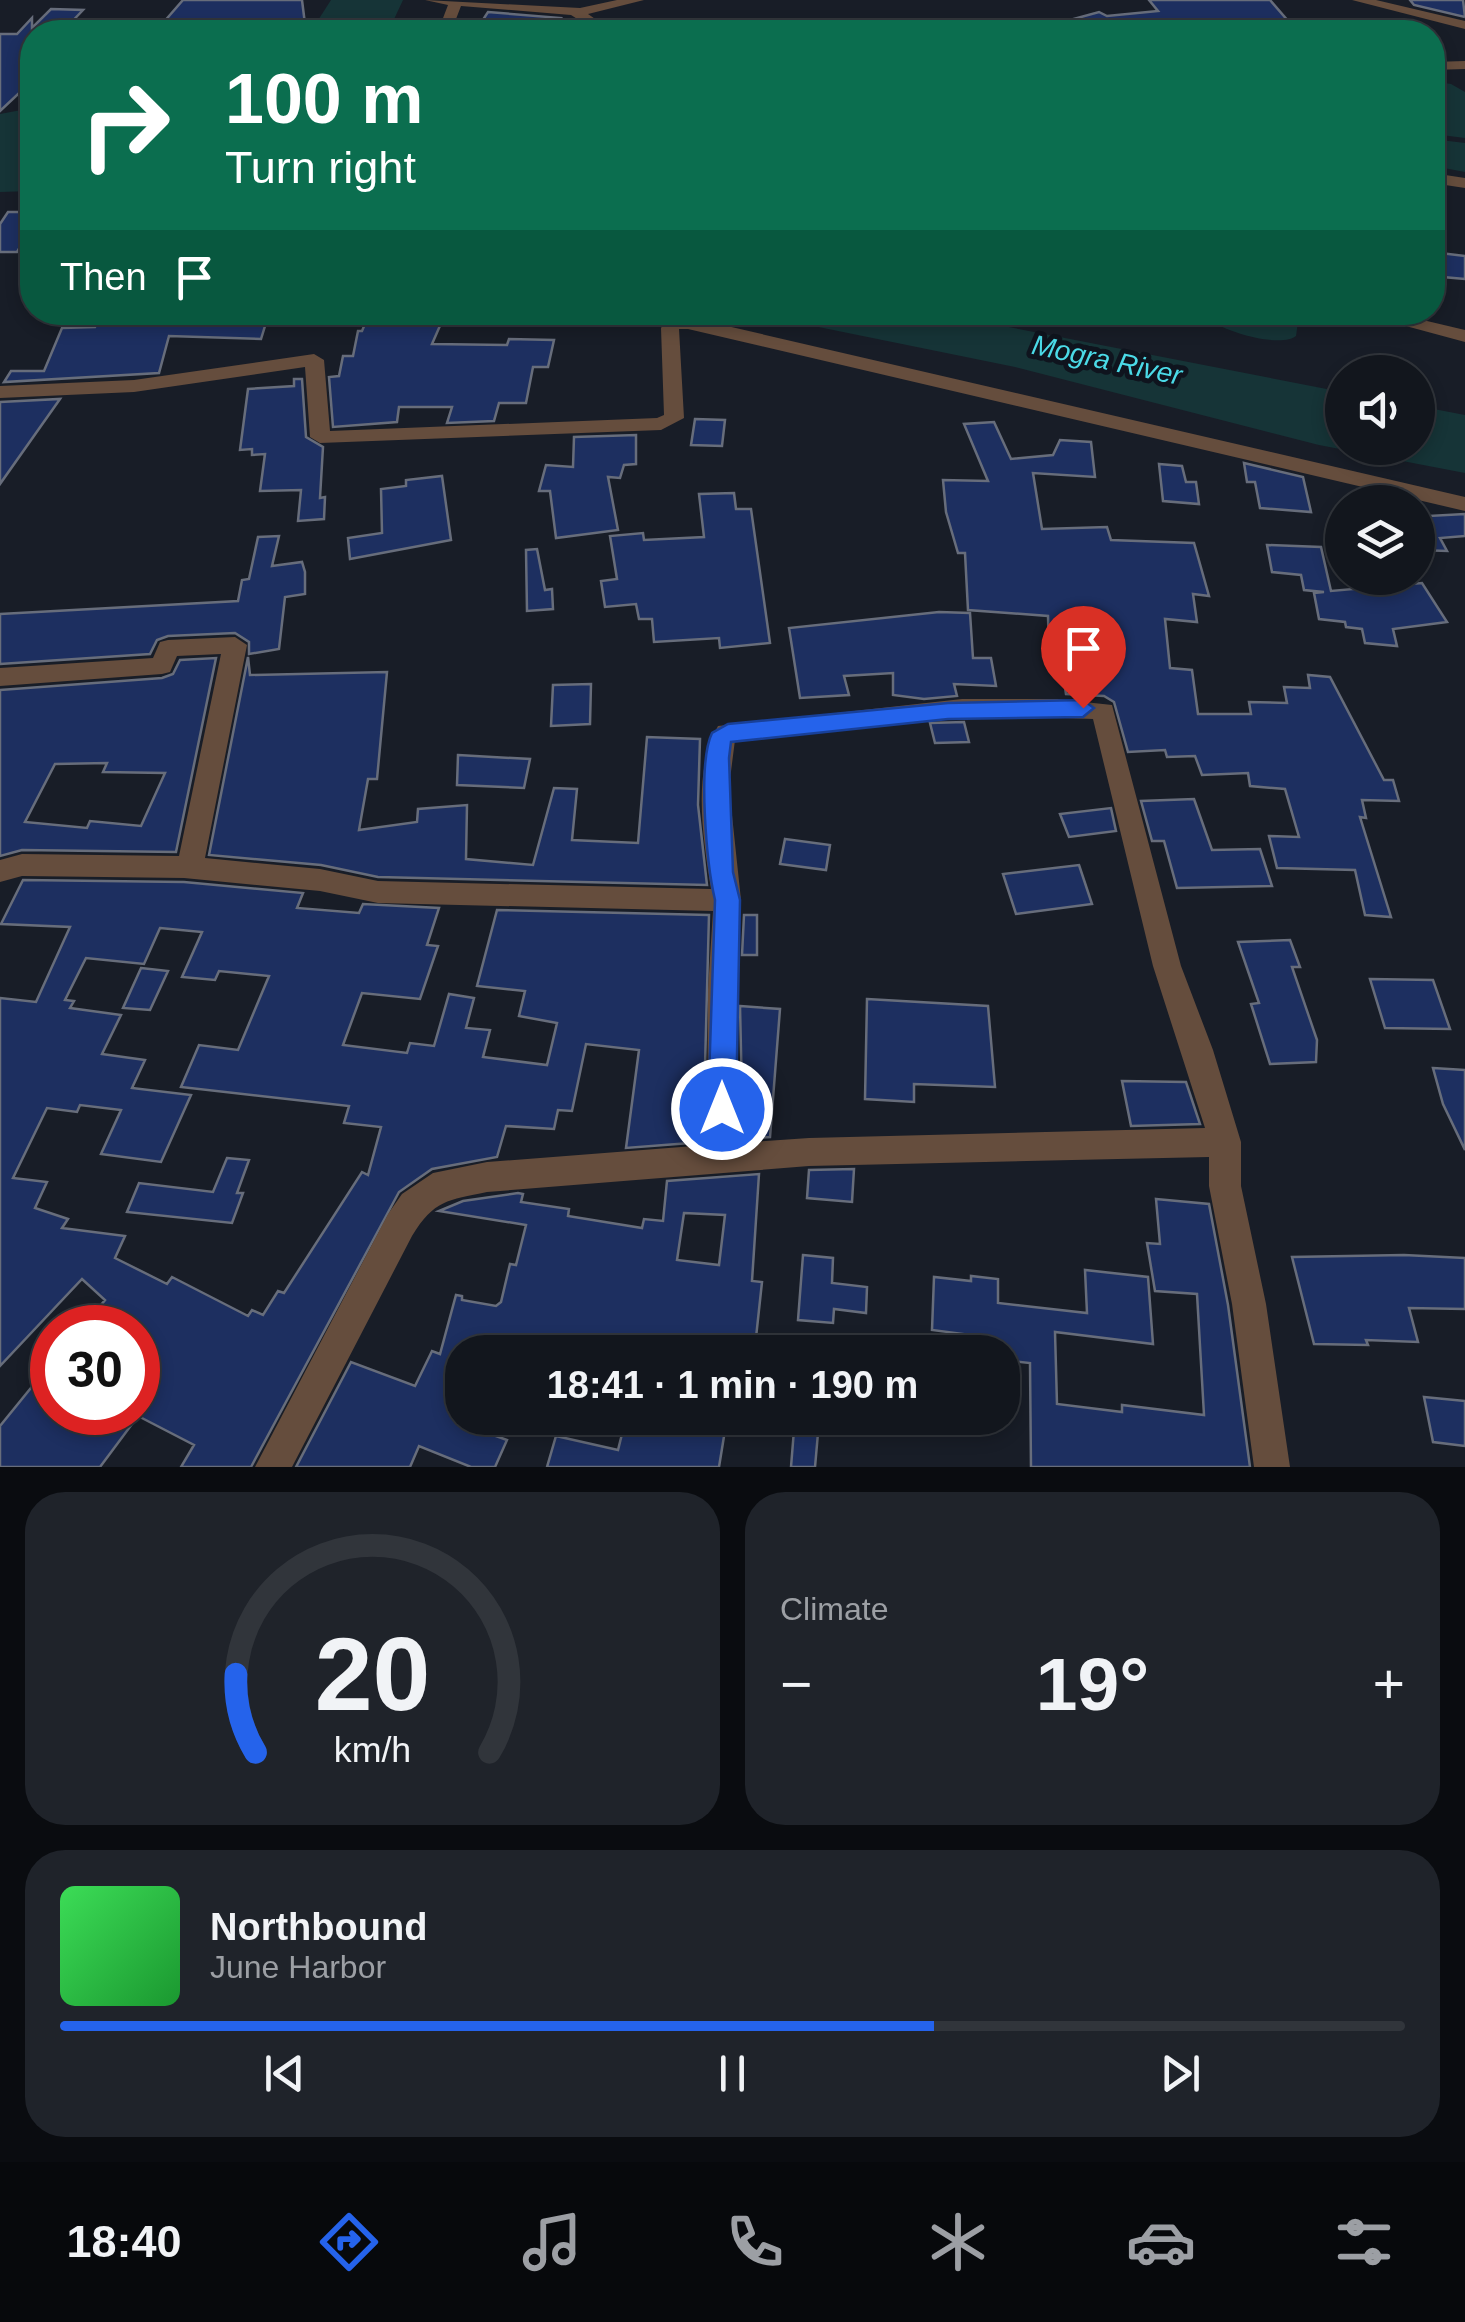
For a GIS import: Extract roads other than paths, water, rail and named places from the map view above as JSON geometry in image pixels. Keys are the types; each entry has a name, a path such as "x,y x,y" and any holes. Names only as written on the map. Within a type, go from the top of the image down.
{"street":[{"path":"432,0 575,12 637,0"},
{"path":"1359,0 1444,20"},
{"path":"575,12 588,20"},
{"path":"0,392 134,386 314,360 320,437 660,424 673,421 675,409 672,325"},
{"path":"697,325 1465,504"},
{"path":"1418,325 1465,336"},
{"path":"0,677 37,678 162,666 168,648 236,645 190,868"},
{"path":"722,1158 722,989 728,900 721,872 717,758 720,739 728,732 948,711 1063,706 1103,711 1167,966 1198,1050 1225,1142 1225,1186 1249,1304 1272,1467"},
{"path":"0,872 22,866 190,868 320,880 378,892 728,900"},
{"path":"273,1467 400,1225 412,1205 432,1188 487,1177 808,1152 1225,1142"}],"water":[{"path":"331,0 403,0 394,20 318,20"},
{"path":"1445,83 1465,92 1465,138 1445,136"},
{"path":"20,110 20,191 0,192 0,114"},
{"path":"1445,141 1465,143 1465,172 1445,168"},
{"name":"Mogra River","path":"809,325 999,325 1325,389 1325,446 1015,367"},
{"path":"1298,325 1296,336 1276,340 1220,326"},
{"path":"1435,409 1465,415 1465,473 1423,465 1435,465"}]}
